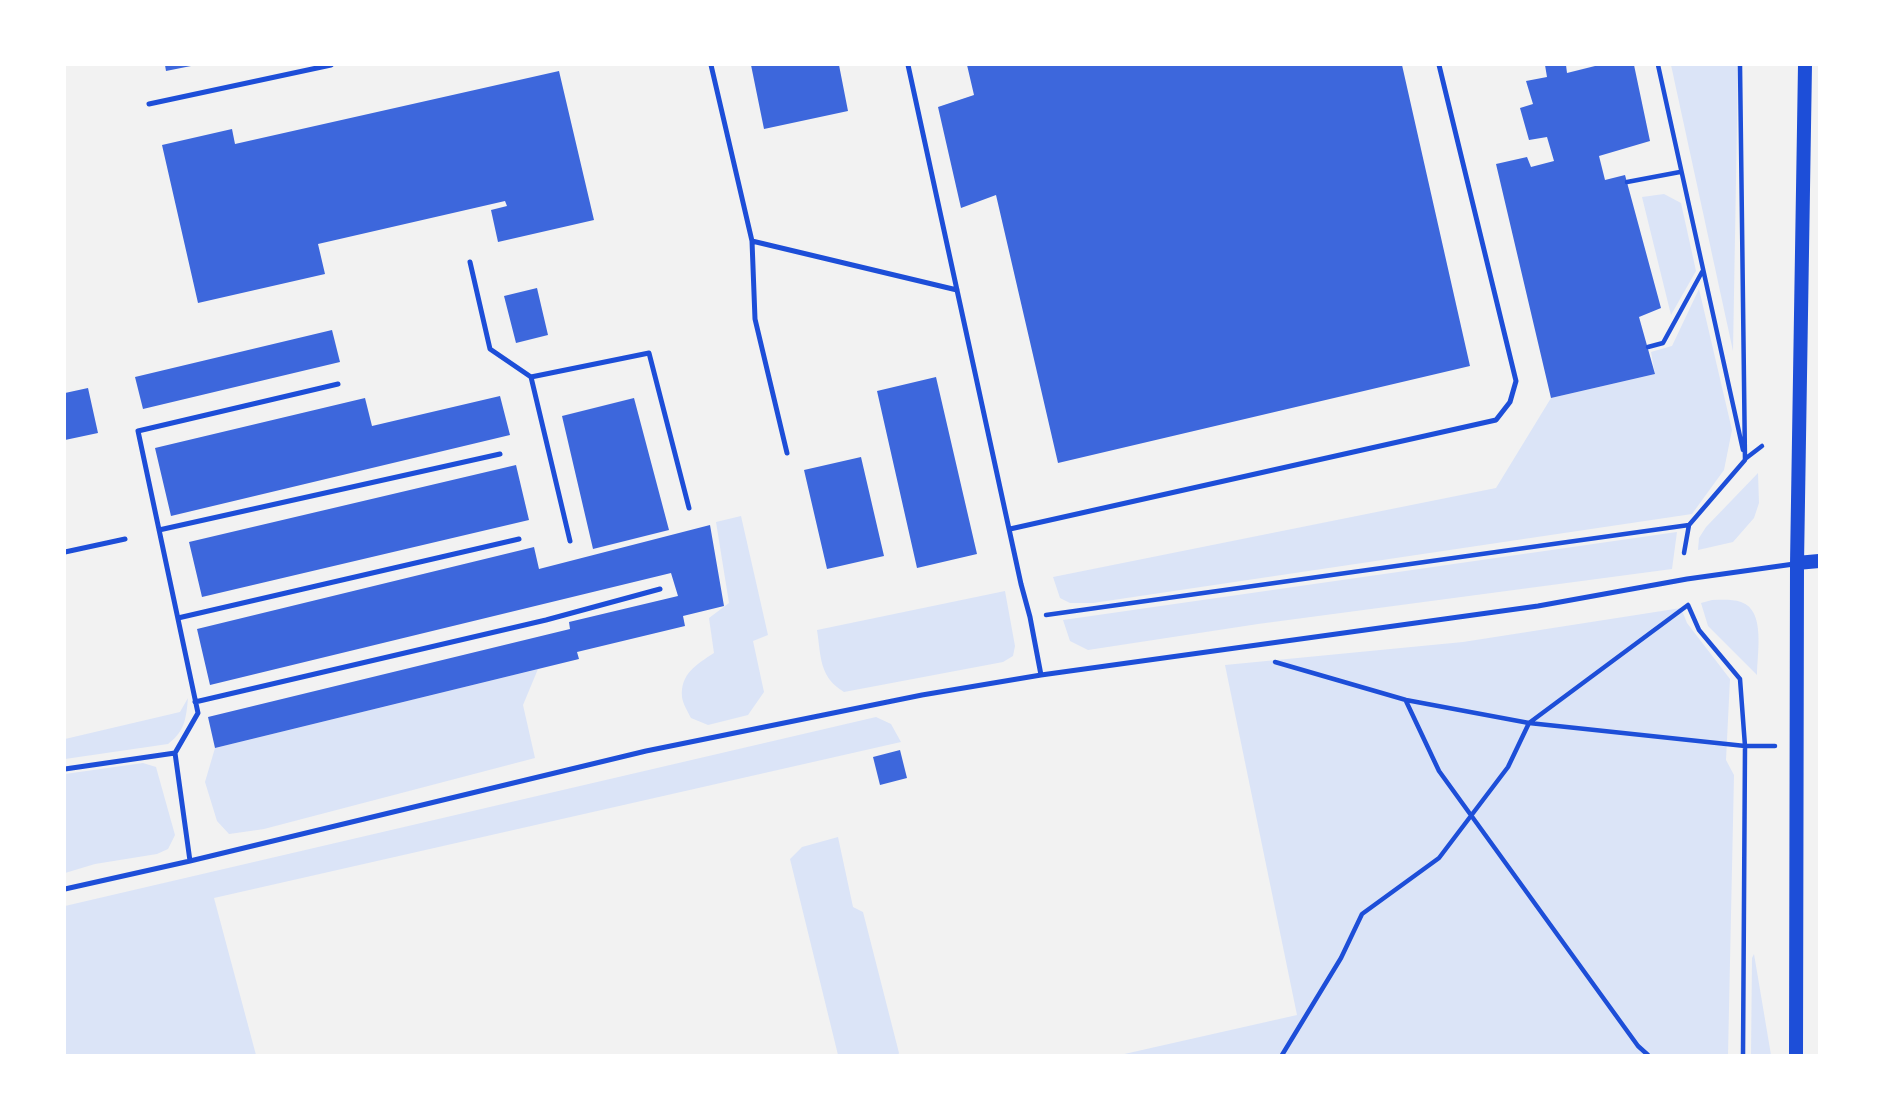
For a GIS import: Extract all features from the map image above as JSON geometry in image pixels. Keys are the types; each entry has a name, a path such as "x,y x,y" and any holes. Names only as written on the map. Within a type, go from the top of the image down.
{"main road":[{"path":"1796,1055 1797,563 1805,65"},
{"path":"1797,563 1819,561"}],"lane":[{"path":"149,104 331,65"},
{"path":"711,65 752,241 755,319 787,453"},
{"path":"908,65 1041,676"},
{"path":"1010,529 1496,420 1510,402 1516,381 1439,65"},
{"path":"752,241 957,290"},
{"path":"470,262 491,349 531,377 570,541"},
{"path":"531,377 649,353 689,508"},
{"path":"190,861 175,753 198,713 138,431 338,384"},
{"path":"159,530 500,454"},
{"path":"65,552 125,539"},
{"path":"178,618 519,539"},
{"path":"65,889 646,751 922,695 1538,606 1687,579 1797,563"},
{"path":"195,702 546,620 660,589"},
{"path":"65,769 175,753"}],"path":[{"path":"1658,65 1745,460"},
{"path":"1740,65 1745,460"},
{"path":"1627,182 1680,172"},
{"path":"1648,347 1663,343 1703,271"},
{"path":"1684,553 1689,525 1745,460 1762,446"},
{"path":"1030,617 1689,525"},
{"path":"1282,1055 1341,958 1362,914 1439,858 1508,767 1529,723 1688,605 1699,630 1740,679 1745,746 1743,1055"},
{"path":"1268,660 1406,701 1529,723 1745,746 1797,746"},
{"path":"1406,701 1439,771 1638,1046 1648,1055"}],"shaded area":[{"path":"1671,65 1738,65 1733,351"},
{"path":"1664,194 1681,203 1696,271 1671,315 1642,197"},
{"path":"1699,289 1732,430 1724,470 1692,514 1093,603 1070,603 1060,598 1053,577 1496,488 1551,398 1655,374 1651,352 1672,346"},
{"path":"1758,473 1759,503 1754,518 1733,542 1698,550 1699,538 1706,527"},
{"path":"741,516 768,635 753,641 764,692 748,715 708,725 691,718 683,700 682,689 691,670 714,653 709,618 729,603 716,522"},
{"path":"1677,532 1672,569 1258,624 1088,650 1070,641 1063,620"},
{"path":"1005,591 1015,646 1013,656 1003,662 844,692 826,673 817,630"},
{"path":"1712,600 1741,602 1754,614 1758,634 1757,675 1708,626 1701,603"},
{"path":"1681,608 1687,623 1730,679 1726,760 1734,775 1728,1055 1120,1055 1297,1015 1225,665 1463,642"},
{"path":"538,669 523,705 535,758 264,829 229,834 217,821 205,782 215,748"},
{"path":"188,698 184,724 168,744 65,759 65,739 180,712"},
{"path":"876,717 891,724 901,742 214,898 256,1055 65,1055 65,906"},
{"path":"143,763 156,767 175,835 168,849 157,854 95,864 65,873 65,774"},
{"path":"838,837 853,907 863,912 898,1055 838,1055 790,859 802,847"},
{"path":"1754,954 1771,1055 1751,1055"}],"building":[{"path":"165,65 191,65 191,66 166,71"},
{"path":"751,65 839,65 848,111 764,129"},
{"path":"967,65 1402,65 1470,366 1058,463 996,195 961,208 938,107 974,95"},
{"path":"1545,65 1566,65 1567,73 1599,65 1634,65 1650,141 1599,156 1605,180 1625,175 1661,308 1639,317 1655,374 1551,398 1496,164 1527,157 1531,167 1554,161 1547,137 1529,140 1520,108 1533,104 1526,81 1547,77"},
{"path":"559,71 594,220 498,242 491,210 507,206 505,201 318,244 325,274 198,303 162,145 232,129 235,144"},
{"path":"537,288 548,335 516,343 504,296"},
{"path":"332,330 340,362 143,409 135,377"},
{"path":"936,377 977,554 917,568 877,391"},
{"path":"88,388 98,433 65,440 65,393"},
{"path":"500,396 510,435 171,516 155,448 365,398 372,426"},
{"path":"634,398 669,530 593,549 562,416"},
{"path":"861,457 884,556 827,569 804,470"},
{"path":"516,465 529,520 202,597 189,542"},
{"path":"710,525 724,606 683,616 685,626 577,652 579,659 215,748 208,717 570,629 569,622 678,596 671,573 210,685 197,629 534,547 539,569"},
{"path":"900,750 907,778 880,785 873,757"}]}
